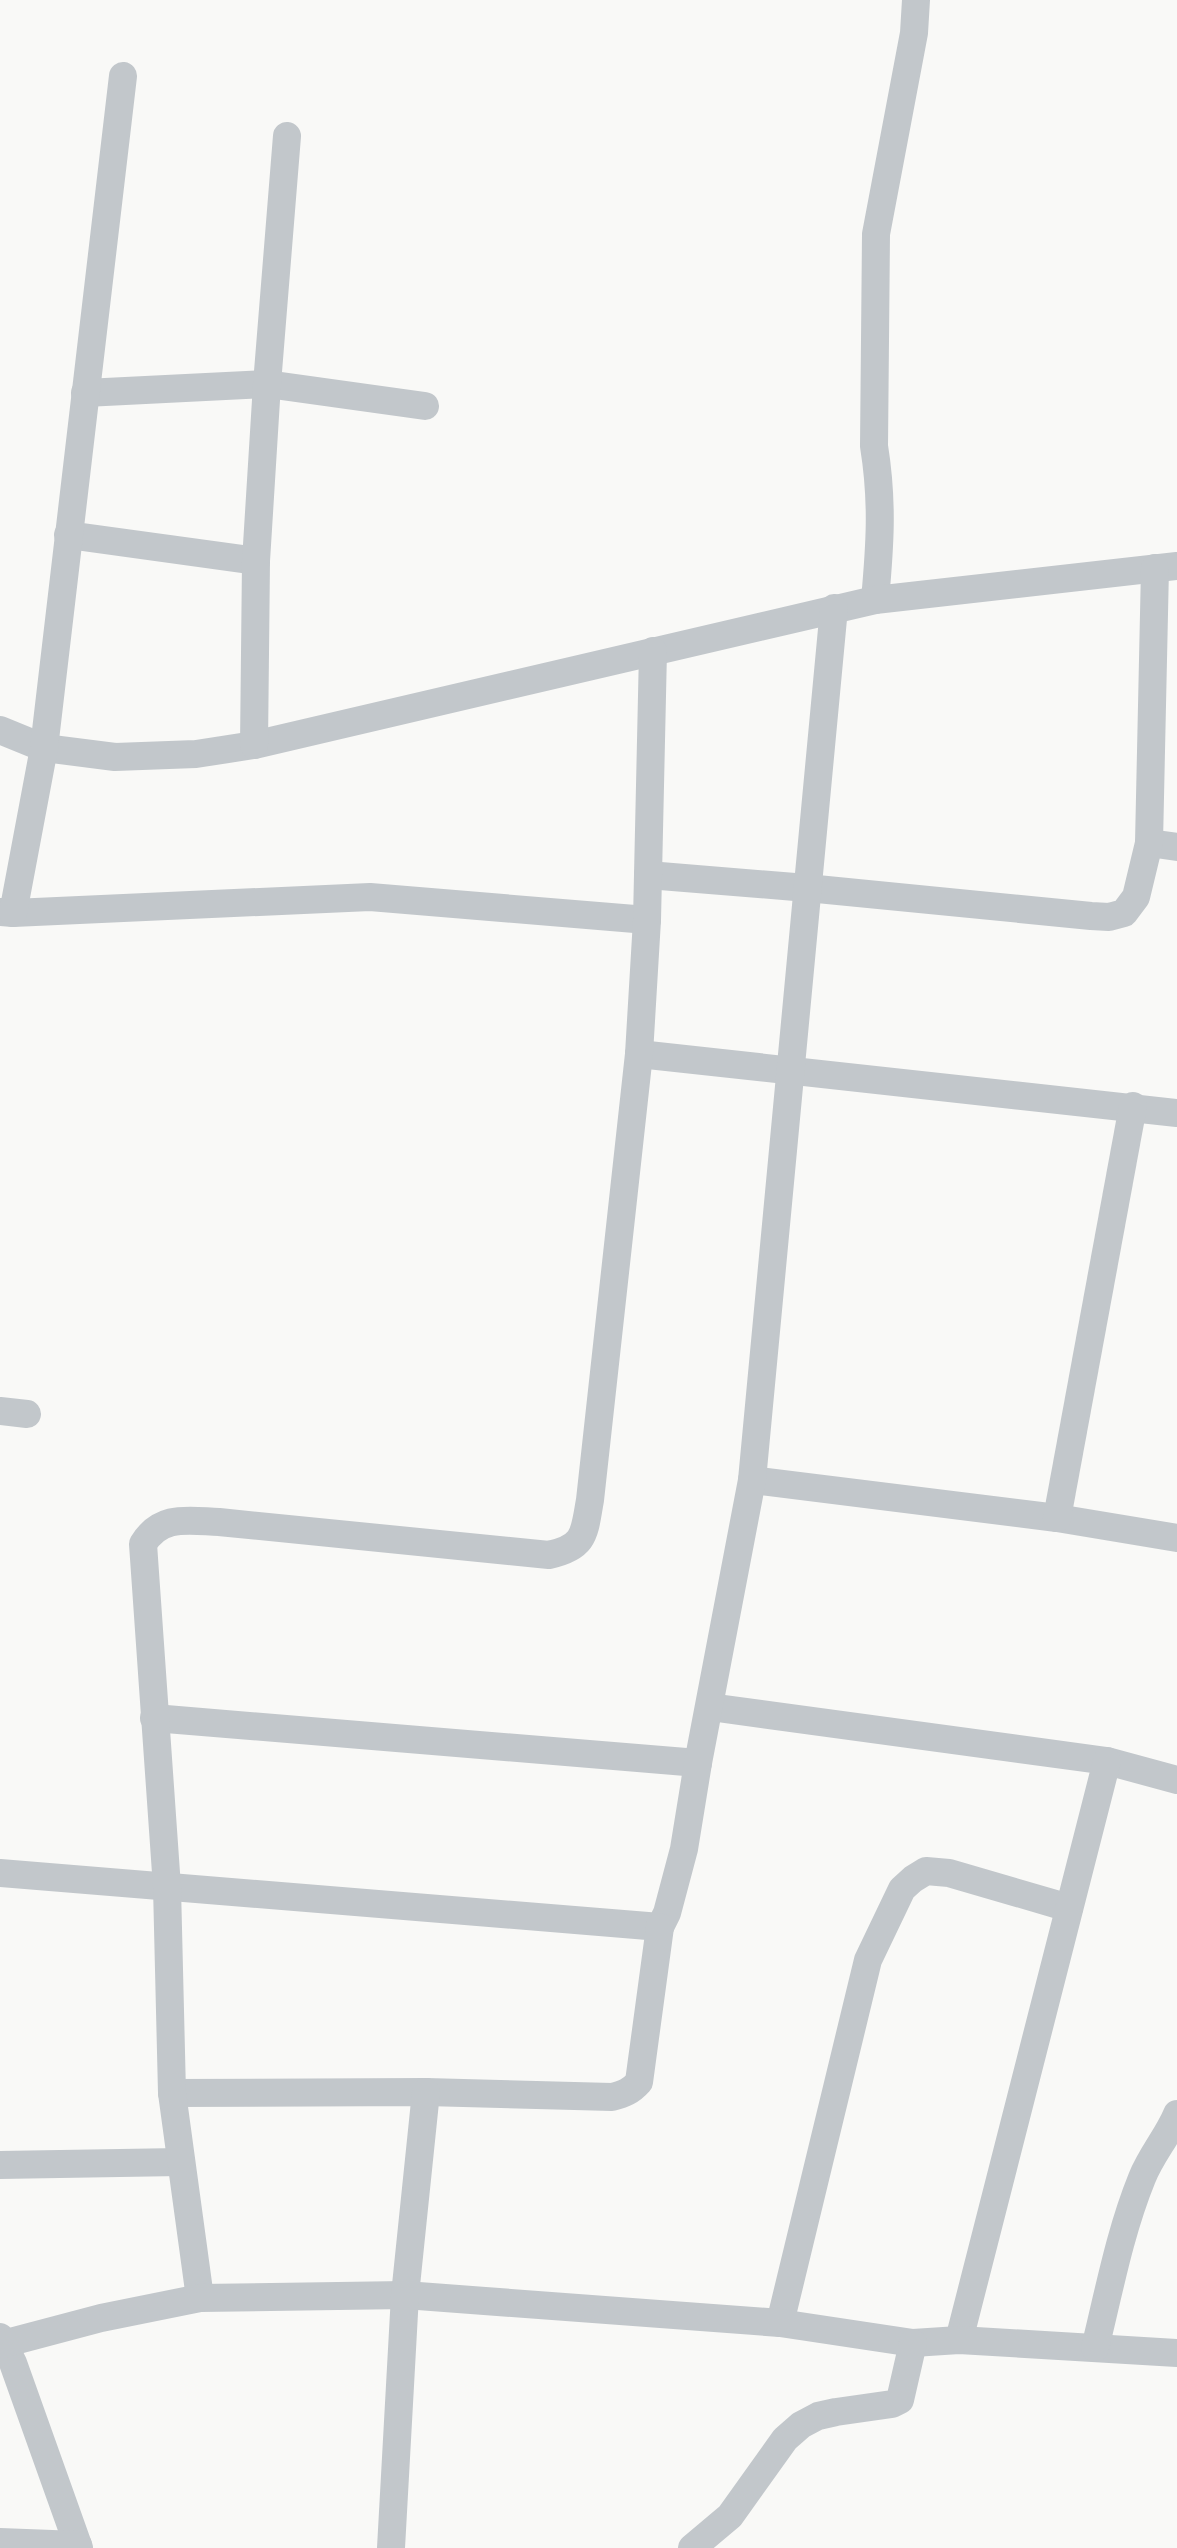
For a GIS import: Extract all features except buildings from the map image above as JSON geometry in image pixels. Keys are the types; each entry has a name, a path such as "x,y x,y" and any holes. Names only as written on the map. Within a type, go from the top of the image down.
{"street":[{"path":"875,600 881,522 880,481 874,446 876,234 914,33 916,0"},
{"path":"123,76 44,748 7,913 370,897 647,920"},
{"path":"254,745 256,561 267,384 288,136"},
{"path":"85,393 267,384 425,406"},
{"path":"68,535 256,561"},
{"path":"0,730 44,748 115,757 196,754 254,745 834,608 875,600 1166,567 1149,844 1136,897 1124,913 1109,917 808,888 648,875"},
{"path":"172,2093 426,2092 612,2097 631,2091 639,2082 660,1927 672,1895 684,1849 698,1763 752,1480 834,608"},
{"path":"200,2298 172,2093 167,1886 143,1544 150,1531 164,1524 176,1521 219,1522 550,1555 568,1551 577,1545 585,1527 590,1500 639,1054 647,920 653,651"},
{"path":"1149,844 1177,847"},
{"path":"639,1054 1133,1106 1177,1113"},
{"path":"1057,1518 1133,1106"},
{"path":"0,1411 27,1414"},
{"path":"752,1480 1057,1518 1177,1538"},
{"path":"710,1707 1107,1761 1177,1780"},
{"path":"154,1718 698,1763"},
{"path":"959,2340 1107,1761"},
{"path":"780,2323 868,1960 902,1889 913,1879 926,1872 949,1873 1069,1908"},
{"path":"0,1873 660,1927"},
{"path":"391,2548 406,2295 426,2092"},
{"path":"1094,2348 1129,2213 1143,2175 1171,2129 1177,2114"},
{"path":"0,2165 180,2162"},
{"path":"0,2542 78,2547 4,2351 101,2318 200,2298 406,2295 780,2323 913,2343 959,2340 1177,2353"},
{"path":"692,2548 730,2516 785,2439 801,2425 818,2416 892,2404 900,2400 913,2343"}]}
